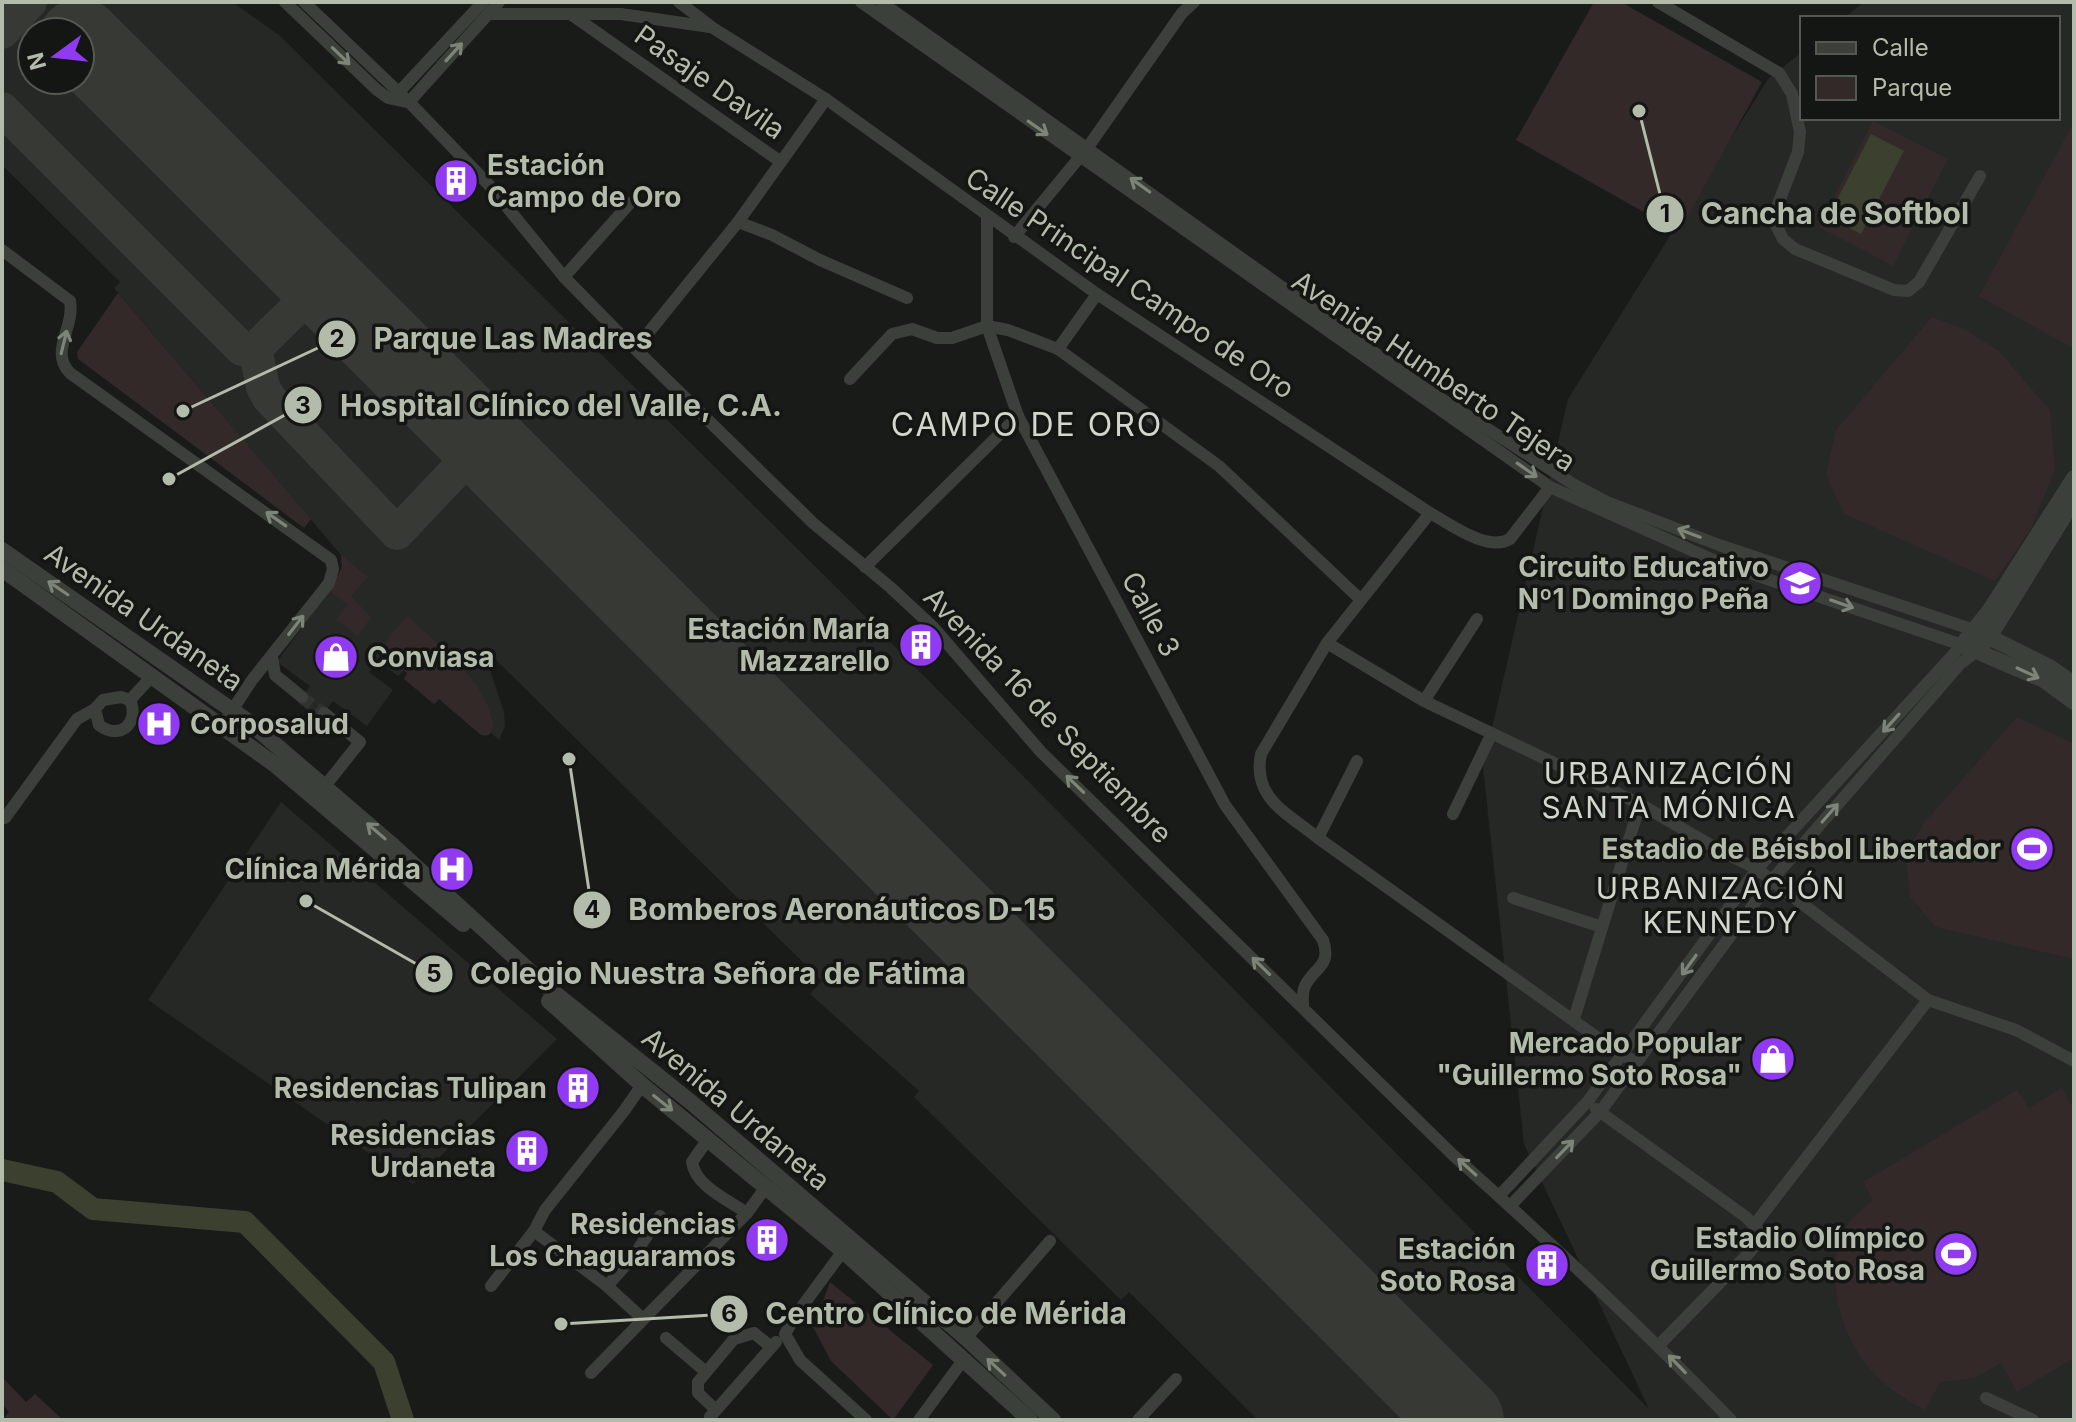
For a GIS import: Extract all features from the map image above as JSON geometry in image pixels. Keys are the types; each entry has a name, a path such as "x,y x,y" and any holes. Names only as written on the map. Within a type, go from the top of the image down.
{"street":[{"name":"Avenida 16 de Septiembre","path":"285,2 377,90 388,98 409,102"},
{"name":"Avenida 16 de Septiembre","path":"304,2 409,102 489,185 564,277 813,523 933,627 1041,752 1453,1155 1511,1205 1659,1345 1731,1420"},
{"path":"398,93 486,8 499,2"},
{"name":"Calle Principal Campo de Oro","path":"679,2 713,28 826,99 1097,294 1430,513 1489,543 1501,544 1510,539 1550,487"},
{"name":"Avenida Humberto Tejera","path":"861,2 1417,383 1581,489 1719,545 1982,634 2051,668 2074,684"},
{"name":"Avenida Humberto Tejera","path":"881,2 1550,487 1720,563 1970,647 2044,680 2074,702"},
{"path":"1014,237 1084,152 1182,13 1194,2"},
{"path":"1658,2 1779,73 1792,94 1800,132 1798,152 1777,207 1776,225 1783,239 1795,249 1894,290 1908,291 1919,282 1980,176"},
{"path":"409,102 486,8"},
{"path":"486,8 572,15 621,14 713,28"},
{"name":"Pasaje Davila","path":"572,15 781,162"},
{"path":"636,348 738,222 826,99"},
{"path":"564,277 630,203"},
{"name":"Calle 3","path":"987,215 987,326 1018,416 1225,805 1323,940 1326,956 1305,986 1303,1006"},
{"path":"738,222 907,298"},
{"path":"4,258 70,301 69,322 60,353 63,366 70,373 330,557 333,569 329,583 252,680 222,726"},
{"path":"1058,349 1097,294"},
{"path":"850,379 892,334 900,330 912,329 937,338 952,338 987,326 1008,330 1058,349 1219,466 1360,599"},
{"path":"865,567 1018,416"},
{"path":"1982,634 2074,478"},
{"path":"1511,1205 1600,1112 1630,1058 1757,869 1982,634 2074,500"},
{"path":"1430,513 1327,643 1261,754 1258,771 1262,787 1271,799 1318,838 1630,1058"},
{"name":"Avenida Urdaneta","path":"2,550 233,710 325,786 547,987 692,1103 966,1338 1053,1420"},
{"name":"Avenida Urdaneta","path":"2,569 274,764 483,940 642,1085 843,1251 1030,1420"},
{"path":"1424,701 1477,619"},
{"path":"1327,643 1424,701 1640,804 1757,869 1928,1000 2016,1030 2074,1061"},
{"path":"1499,1196 1630,1058 1771,881 1960,664 1970,647"},
{"path":"272,657 275,675 302,697"},
{"path":"130,700 153,675"},
{"path":"5,818 77,719 95,709 103,700 121,697 130,700"},
{"path":"95,709 99,725 106,731 124,730 131,725 134,716 130,700"},
{"path":"324,713 360,742 325,786"},
{"path":"1453,814 1491,735"},
{"path":"1318,838 1357,761"},
{"path":"1574,1019 1640,804"},
{"path":"1513,898 1602,927"},
{"path":"1755,1224 1928,1000"},
{"path":"491,1286 534,1231 545,1210 642,1085"},
{"path":"1588,1101 1755,1224 1759,1240 1749,1253 1659,1345"},
{"path":"708,1139 692,1162 693,1172 707,1186 747,1213"},
{"path":"591,1373 747,1213 766,1187"},
{"path":"607,1286 633,1257 660,1216"},
{"path":"534,1231 607,1286 643,1319"},
{"path":"966,1338 1050,1241"},
{"path":"771,1347 754,1333 734,1339 697,1387 713,1414 785,1334 843,1251"},
{"path":"785,1334 800,1360 866,1420"},
{"path":"666,1338 706,1372"},
{"path":"919,1420 964,1359"},
{"path":"1138,1420 1176,1379"},
{"path":"1986,1398 2033,1420"}],"shaded area":[{"path":"2,2 232,2 279,35 836,587 1649,1409 1524,1144 1483,767 1568,399 1768,79 1800,54 1800,120 2060,120 2060,16 1846,16 1864,2 2074,2 2074,1420 1258,1420 1129,1292 1121,1300 914,1097 919,1091 810,994 822,981 496,660 489,667 504,712 505,726 499,740 491,733 481,735 439,699 434,704 404,679 408,673 404,670 398,676 379,662 382,653 369,672 393,690 367,726 333,701 319,719 298,703 310,686 277,662 336,580 342,566 341,555 114,288 120,282 2,165"},
{"path":"1871,134 1904,151 1861,234 1828,217"},
{"path":"281,802 557,1039 413,1184 148,1000"}],"green space":[{"path":"1594,2 1621,2 1762,82 1679,232 1516,140"},
{"path":"1873,121 1948,159 1893,266 1819,227"},
{"path":"2074,122 2074,349 1979,296"},
{"path":"118,293 311,519 304,528 78,359 77,352"},
{"path":"1932,317 1964,329 1999,351 2050,410 2055,470 2031,528 1995,581 1844,514 1826,475 1836,430"},
{"path":"341,555 368,577 351,596 371,617 358,636 336,620 348,605 328,590 342,569"},
{"path":"408,616 460,665 481,693 493,725 489,735 481,735 439,699 434,704 404,679 407,673 382,653 390,635"},
{"path":"2017,717 2074,744 2074,959 1936,927 1910,897 1906,853 1924,823"},
{"name":"Estadio Olímpico Guillermo Soto Rosa","path":"2062,1088 2074,1110 2074,1358 2017,1392 2001,1363 1975,1378 1940,1382 1925,1410 1890,1388 1866,1364 1854,1345 1838,1304 1835,1282 1840,1240 1850,1221 1873,1200 1863,1182 2017,1090 2029,1108"},
{"path":"830,1282 933,1365 893,1420 831,1361 813,1327"},
{"path":"2,1377 26,1402 35,1394 63,1420 2,1420 9,1412 2,1404"}],"waterway":[{"path":"2,1170 57,1182 93,1209 245,1222 384,1362 403,1420"}],"taxiway":[{"path":"2,32 30,2"},
{"path":"2,109 242,349 255,349 323,282"},
{"path":"255,349 263,387 269,398 397,533 483,442"}],"runway":[{"path":"96,56 1462,1420"}],"tunnel":[{"path":"302,697 324,713"}],"place":[{"name":"Cancha de Softbol","path":"1639,111"},
{"name":"Estación Campo de Oro","path":"456,181"},
{"name":"Parque Las Madres","path":"183,411"},
{"name":"Hospital Clínico del Valle, C.A.","path":"169,479"},
{"name":"Circuito Educativo Nº1 Domingo Peña","path":"1800,583"},
{"name":"Estación María Mazzarello","path":"921,645"},
{"name":"Conviasa","path":"336,657"},
{"name":"Corposalud","path":"159,724"},
{"name":"Bomberos Aeronáuticos D-15","path":"569,759"},
{"name":"Estadio de Béisbol Libertador","path":"2032,849"},
{"name":"Clínica Mérida","path":"452,869"},
{"name":"Colegio Nuestra Señora de Fátima","path":"306,901"},
{"name":"Mercado Popular \"Guillermo Soto Rosa\"","path":"1773,1059"},
{"name":"Residencias Tulipan","path":"578,1088"},
{"name":"Residencias Urdaneta","path":"527,1151"},
{"name":"Residencias Los Chaguaramos","path":"767,1240"},
{"name":"Estadio Olímpico Guillermo Soto Rosa","path":"1956,1254"},
{"name":"Estación Soto Rosa","path":"1547,1265"},
{"name":"Centro Clínico de Mérida","path":"561,1324"}],"district":[{"name":"CAMPO DE ORO","path":"1027,425"},
{"name":"URBANIZACIÓN SANTA MÓNICA","path":"1669,791"},
{"name":"URBANIZACIÓN KENNEDY","path":"1721,906"}]}
